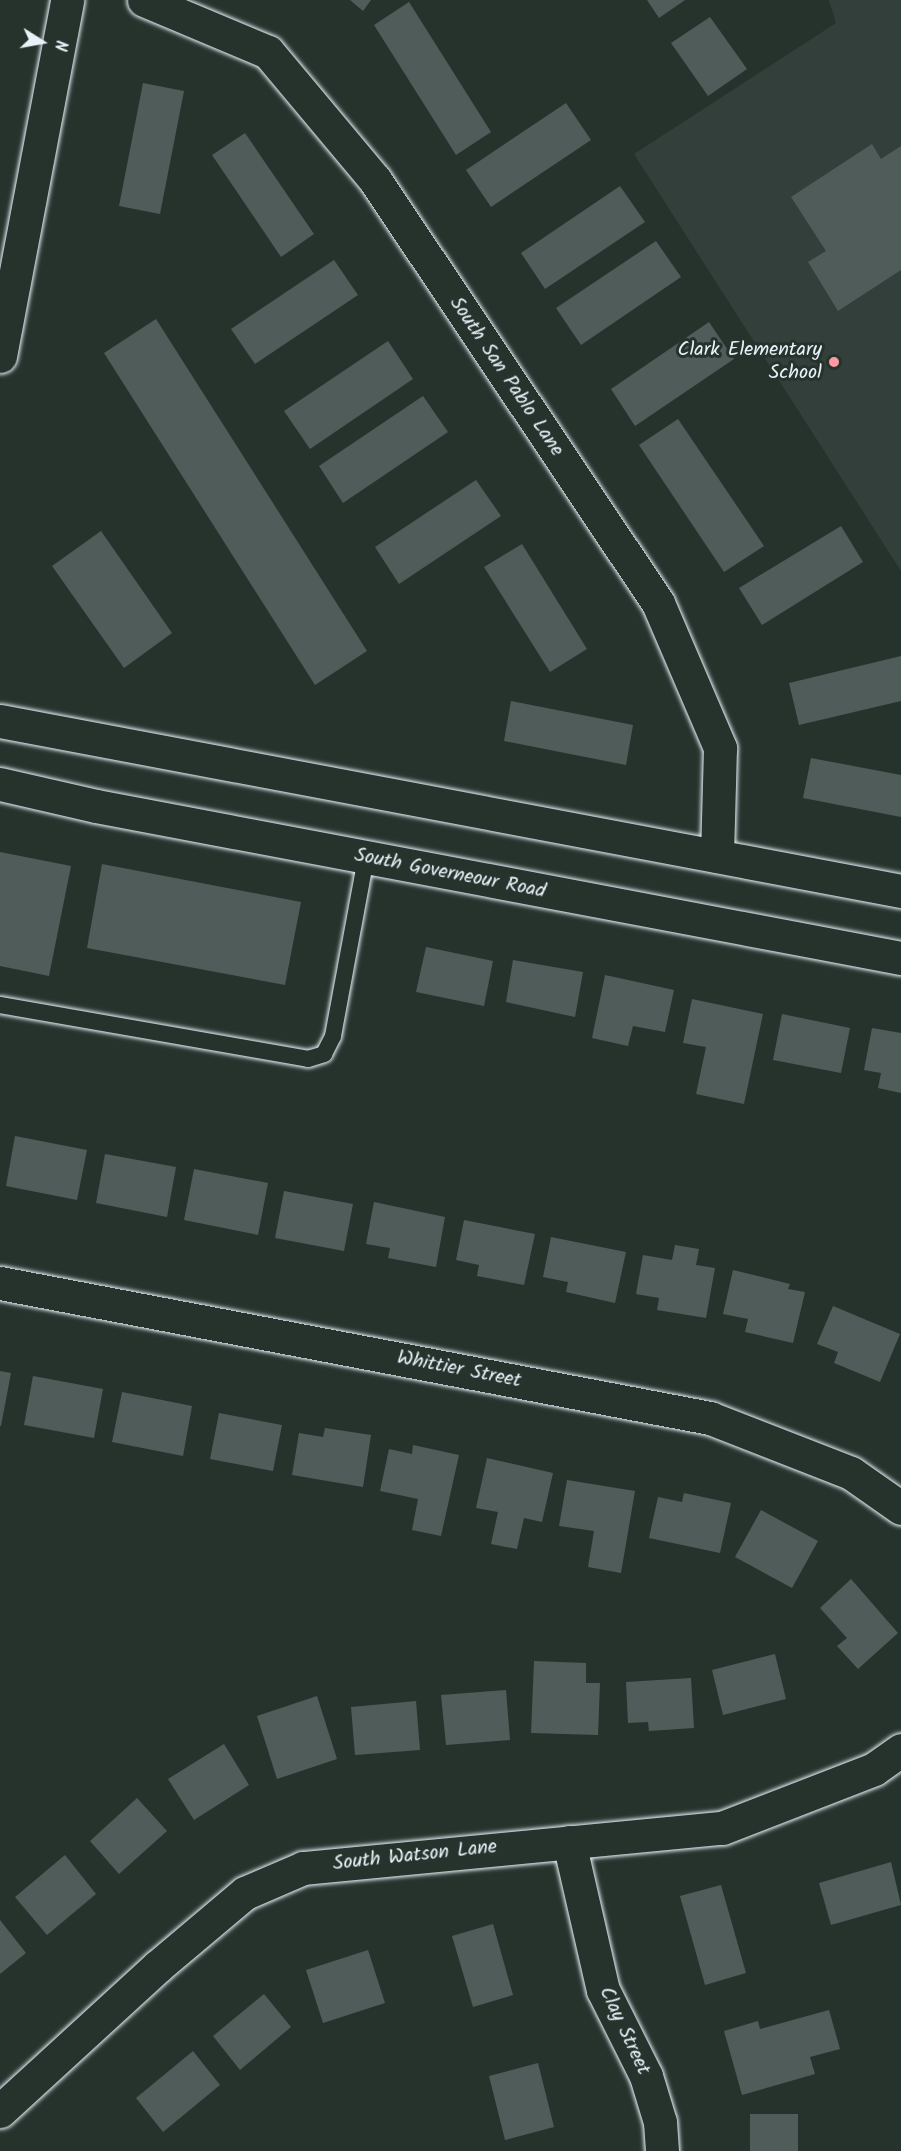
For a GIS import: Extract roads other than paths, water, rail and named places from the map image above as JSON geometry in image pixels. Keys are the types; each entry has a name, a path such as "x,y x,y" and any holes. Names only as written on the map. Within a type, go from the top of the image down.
{"street":[{"path":"0,356 8,275 67,0"},
{"name":"South San Pablo Lane","path":"144,0 268,52 375,180 395,209 658,603 720,748 717,856"},
{"path":"0,721 901,891"},
{"name":"South Governeour Road","path":"0,783 96,806 901,958"},
{"name":"Whittier Street","path":"0,1283 710,1418 851,1473 901,1508"},
{"name":"South Watson Lane","path":"0,2111 156,1967 245,1893 303,1868 722,1828 874,1769 901,1750"},
{"name":"Clay Street","path":"569,1842 603,1990 646,2076 660,2122 662,2151"}],"lane":[{"path":"0,1005 308,1059 324,1054 333,1036 366,858"}],"place":[{"name":"Clark Elementary School","path":"834,362"}]}
